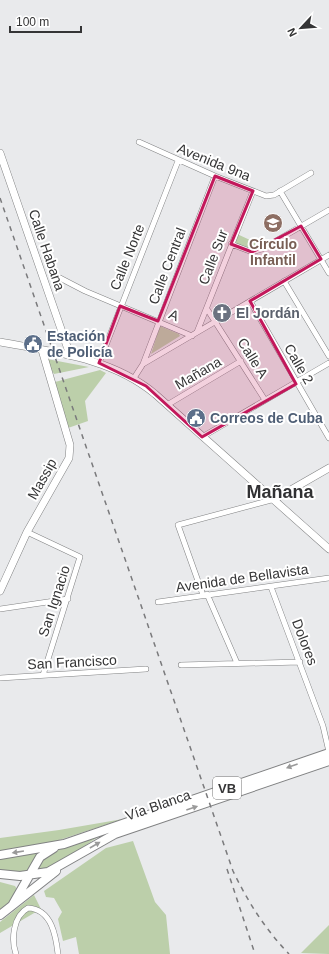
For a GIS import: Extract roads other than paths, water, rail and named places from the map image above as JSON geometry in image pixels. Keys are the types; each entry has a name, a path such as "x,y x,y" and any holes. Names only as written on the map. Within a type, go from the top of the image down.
{"main road":[{"name":"Vía Blanca","path":"0,855 64,844 329,752"},
{"name":"Vía Blanca","path":"0,874 14,876 48,872 63,865 90,847 115,834 329,761"},
{"path":"13,904 40,857 64,844"},
{"path":"0,915 63,865"},
{"path":"14,876 20,882 21,891"}],"street":[{"name":"Avenida 9na","path":"139,142 178,161 266,196 274,195 311,173"},
{"name":"Calle Habana","path":"0,153 70,355"},
{"name":"Calle Norte","path":"99,363 120,306 178,161"},
{"name":"Calle Central","path":"143,364 158,321 215,176"},
{"name":"Calle Sur","path":"197,332 253,191"},
{"path":"280,191 329,273"},
{"path":"231,244 252,252 262,249 329,210"},
{"path":"134,378 143,364 329,255"},
{"name":"A","path":"60,278 85,291 192,336"},
{"path":"284,281 329,356"},
{"name":"Calle 2","path":"250,301 296,384 329,438"},
{"name":"Calle A","path":"207,309 265,400"},
{"path":"0,342 70,355 99,363 134,378 275,499 329,549"},
{"name":"Massip","path":"0,591 27,532 69,458 70,445 42,350"},
{"name":"Mañana","path":"167,405 241,361"},
{"path":"202,437 265,400 296,384 329,363"},
{"path":"237,663 205,594 178,525 275,499 329,468"},
{"name":"San Ignacio","path":"27,532 80,557 68,599 42,675"},
{"name":"Avenida de Bellavista","path":"158,602 205,594 271,587 329,578"},
{"name":"Dolores","path":"271,587 323,726 329,752"},
{"path":"0,609 68,599"},
{"path":"181,665 300,662"},
{"name":"San Francisco","path":"0,678 146,670"},
{"path":"16,954 12,940 14,931 23,913 28,908 38,910 49,921 55,932 58,954"}],"railway":[{"path":"0,198 233,871 258,915 272,935 289,954"},
{"path":"227,869 255,954"}],"place":[{"name":"Círculo Infantil","path":"273,223"},
{"name":"El Jordán","path":"222,313"},
{"name":"Estación de Policía","path":"33,344"},
{"name":"Correos de Cuba","path":"196,418"}],"district":[{"name":"Mañana","path":"280,492"}]}
